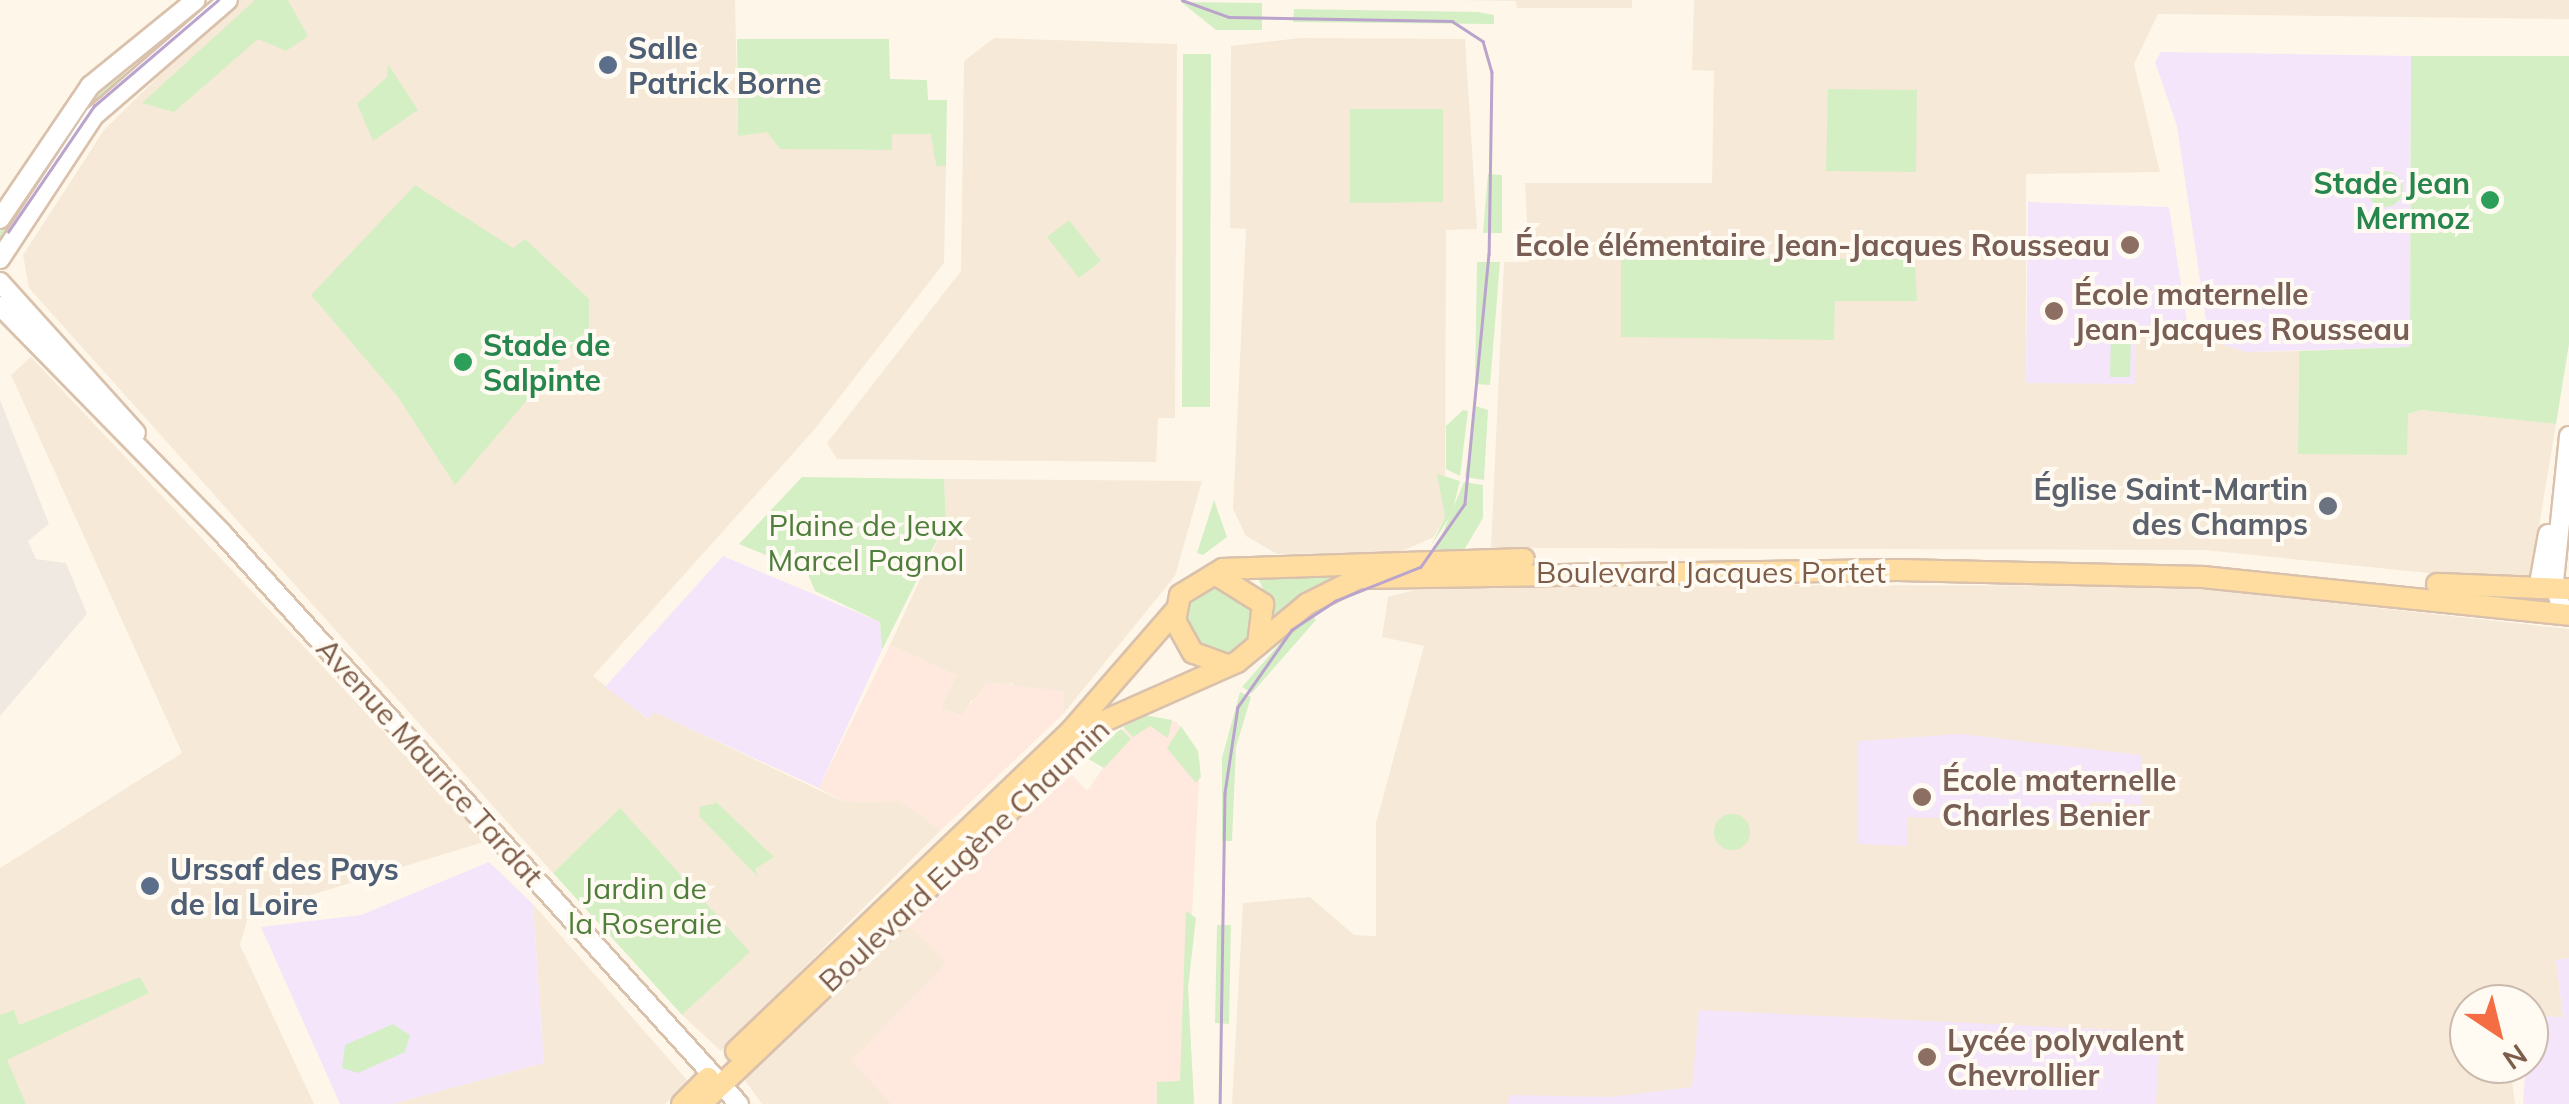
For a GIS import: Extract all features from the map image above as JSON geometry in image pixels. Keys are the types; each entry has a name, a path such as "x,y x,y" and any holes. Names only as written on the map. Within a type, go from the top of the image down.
{"main road":[{"name":"Boulevard Jacques Portet","path":"1213,573 1249,565 1388,560 2188,570"},
{"path":"2188,570 2511,600 2567,613"},
{"name":"Boulevard Jacques Portet","path":"1257,646 1318,597 1374,576 2188,570"},
{"path":"1213,573 1264,604 1257,646 1231,664 1202,659 1179,640 1176,610 1187,588 1213,573"},
{"path":"2511,600 2554,589"},
{"name":"Boulevard Eugène Chaumin","path":"717,1079 1070,732 1176,610"},
{"name":"Boulevard Eugène Chaumin","path":"717,1079 1104,721 1231,664"},
{"path":"682,1104 717,1079"},
{"path":"702,1104 717,1079"}],"street":[{"path":"2,213 90,86 196,0"},
{"path":"0,258 94,116 228,0"},
{"name":"Avenue Maurice Tardat","path":"0,282 187,495 739,1104"},
{"name":"Avenue Maurice Tardat","path":"0,306 187,495"},
{"path":"2567,613 2554,589 2569,436"}],"shaded area":[{"path":"236,0 735,0 738,135 767,132 780,148 891,150 891,134 932,134 936,166 946,166 944,263 814,430 593,676 648,719 653,711 844,802 900,801 941,830 721,1051 682,1015 749,952 620,809 553,873 29,288 23,255 104,130"},
{"path":"1454,0 1632,0 1632,8 1517,8 1516,1"},
{"path":"1694,0 2569,0 2569,19 2158,14 2134,64 2160,172 2026,174 2026,383 2149,321 2187,322 2208,325 2210,340 2246,352 2299,351 2298,453 2421,410 2556,424 2531,574 2516,582 2204,550 1491,548 1504,262 1529,262 1525,183 1712,183 1714,71 1692,70"},
{"path":"994,38 1177,44 1175,418 1158,418 1156,462 837,459 827,443 961,271 964,61"},
{"path":"1300,38 1465,39 1477,229 1446,230 1445,517 1434,537 1400,552 1277,554 1246,536 1233,509 1246,229 1230,228 1231,46"},
{"path":"2161,52 2411,56 2410,347 2246,352 2209,340 2177,126 2155,62"},
{"path":"2028,202 2169,207 2187,322 2149,322 2149,332 2136,333 2135,384 2026,383"},
{"path":"31,357 487,841 249,914 240,945 314,1104 0,1104 0,868 182,753 11,375"},
{"path":"0,400 49,524 28,541 36,559 66,563 87,614 0,716"},
{"path":"944,479 1202,481 1175,576 1064,713 1064,691 1013,691 1012,683 971,701 962,716 941,708 956,675 890,645 946,522"},
{"path":"723,556 880,622 882,650 819,788 654,712 649,719 605,687"},
{"path":"1438,584 2175,586 2569,629 2569,958 2556,960 2563,1017 2549,1017 2549,984 2449,984 2449,1084 2512,1084 2515,1104 1232,1104 1243,903 1310,897 1354,935 1376,936 1376,823 1424,646 1382,637 1388,597"},
{"path":"890,645 957,675 941,708 961,716 987,682 1064,691 1064,713 941,830 900,801 844,802 819,788"},
{"path":"1144,715 1177,722 1200,762 1188,988 1194,1104 892,1104 851,1061 946,963 907,923 1068,771 1087,791 1104,767 1085,757"},
{"path":"1960,734 2141,755 2141,805 2091,802 2088,823 1908,817 1907,846 1858,844 1858,741"},
{"path":"489,862 533,904 544,1063 392,1104 340,1104 261,927 361,915"},
{"path":"533,904 688,1081 665,1104 392,1104 544,1063"},
{"path":"907,923 947,962 852,1061 892,1104 762,1104 744,1079"},
{"path":"2569,958 2569,1104 2523,1104 2524,1084 2549,1084 2549,1017 2563,1017 2556,960"},
{"name":"Lycée polyvalent Chevrollier","path":"1699,1010 2160,1032 2156,1104 1508,1104 1509,1095 1610,1097 1692,1087"}],"green space":[{"path":"255,0 288,0 308,36 286,51 258,39 174,112 142,103"},
{"path":"1181,2 1262,3 1262,30 1216,30"},
{"path":"1294,9 1478,12 1494,15 1494,24 1293,22"},
{"path":"737,39 889,39 890,79 927,80 928,100 947,100 946,166 936,166 931,134 892,134 892,150 780,149 767,132 738,136"},
{"path":"1183,54 1211,54 1210,407 1182,407"},
{"name":"Stade Jean Mermoz","path":"2411,56 2569,56 2569,344 2556,424 2421,410 2408,414 2407,455 2298,454 2299,351 2410,347"},
{"path":"388,64 418,110 373,141 357,104 387,77"},
{"path":"121,69 127,77 0,245 0,231 77,115"},
{"path":"1828,89 1917,90 1916,172 1826,171"},
{"path":"1350,109 1443,109 1443,202 1350,203"},
{"path":"2385,171 2398,176 2403,189 2398,202 2385,207 2372,202 2367,189 2372,176"},
{"path":"1488,174 1502,175 1502,233 1483,233"},
{"name":"Stade de Salpinte","path":"415,185 513,248 525,239 589,299 589,327 455,485 398,397 311,295"},
{"path":"1069,220 1101,261 1079,278 1047,237"},
{"path":"1621,258 1915,259 1917,301 1835,301 1834,340 1621,337"},
{"path":"1477,262 1500,262 1490,385 1475,384"},
{"path":"2111,333 2131,333 2130,377 2110,377"},
{"path":"1476,406 1488,410 1484,480 1465,477"},
{"path":"1463,410 1468,411 1460,476 1446,469 1446,426"},
{"path":"1437,474 1460,481 1452,513 1431,546 1445,517"},
{"name":"Plaine de Jeux Marcel Pagnol","path":"802,477 944,479 946,522 882,650 880,622 815,591 807,572 739,544"},
{"path":"1464,482 1483,485 1483,518 1464,550 1435,551"},
{"path":"1214,500 1227,537 1203,555 1197,553"},
{"path":"1363,566 1276,618 1257,576"},
{"path":"1209,581 1253,599 1251,642 1227,657 1195,650 1182,609"},
{"path":"1309,610 1316,620 1252,693 1242,687"},
{"path":"1240,692 1251,697 1236,747 1232,841 1222,841 1222,758"},
{"path":"1144,715 1172,720 1168,738 1150,726 1133,737 1123,727"},
{"path":"1181,726 1198,751 1201,777 1196,783 1167,748"},
{"path":"1121,729 1131,739 1104,768 1085,757"},
{"path":"711,797 774,857 755,869 758,877 700,817 699,807 716,803"},
{"name":"Jardin de la Roseraie","path":"620,808 750,952 682,1015 553,873"},
{"path":"1732,814 1744,820 1750,832 1744,844 1732,850 1720,844 1714,832 1720,820"},
{"path":"1186,911 1196,918 1188,988 1194,1104 1157,1104 1157,1082 1180,1081"},
{"path":"1217,925 1231,925 1229,1024 1215,1023"},
{"path":"140,977 149,993 7,1060 26,1104 0,1104 0,1015 14,1010 19,1025"},
{"path":"393,1024 410,1035 405,1052 358,1073 342,1068 345,1045"}],"tram line":[{"path":"8,232 94,106 218,0"},
{"path":"1182,0 1229,17 1452,21 1483,41 1492,72 1489,254 1465,504 1421,567 1336,601 1292,630 1238,707 1225,793 1220,1104"}],"place":[{"name":"Salle Patrick Borne","path":"608,65"},
{"name":"Stade Jean Mermoz","path":"2490,200"},
{"name":"École élémentaire Jean-Jacques Rousseau","path":"2130,245"},
{"name":"École maternelle Jean-Jacques Rousseau","path":"2054,311"},
{"name":"Stade de Salpinte","path":"463,362"},
{"name":"Église Saint-Martin des Champs","path":"2328,506"},
{"name":"École maternelle Charles Benier","path":"1922,797"},
{"name":"Urssaf des Pays de la Loire","path":"150,886"},
{"name":"Lycée polyvalent Chevrollier","path":"1927,1057"}]}
